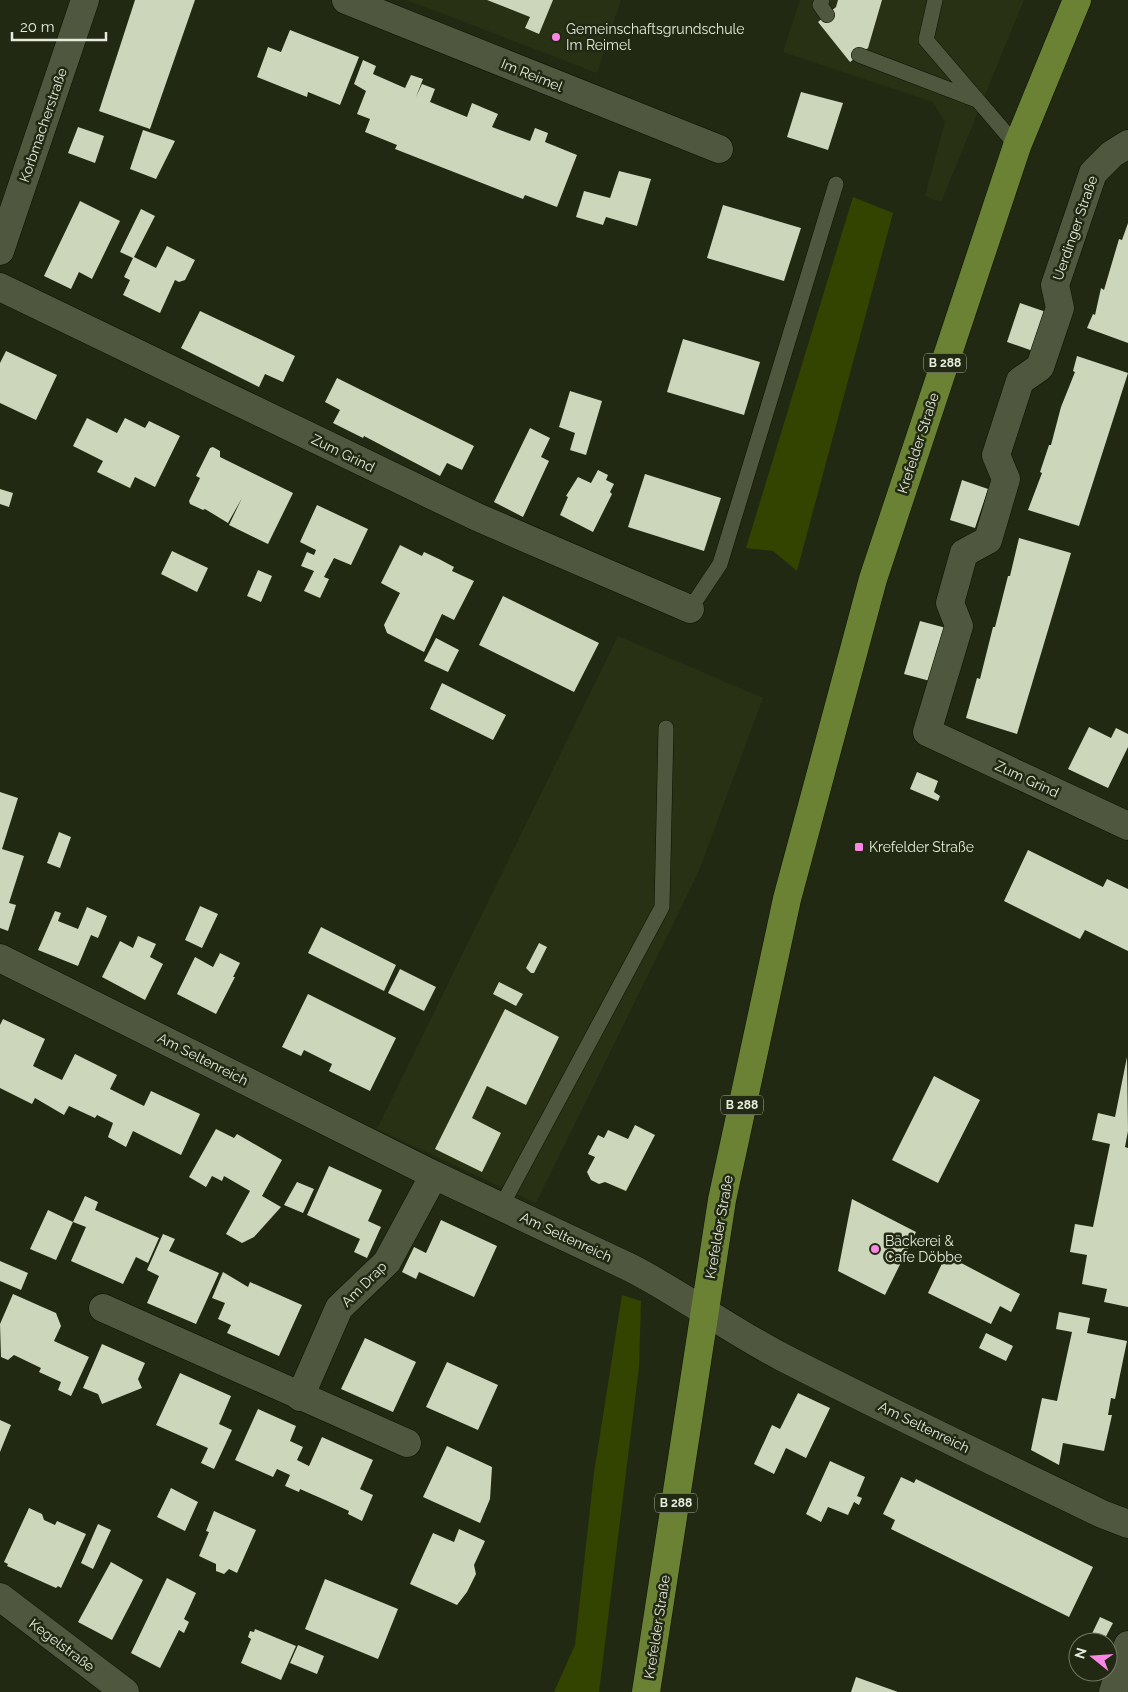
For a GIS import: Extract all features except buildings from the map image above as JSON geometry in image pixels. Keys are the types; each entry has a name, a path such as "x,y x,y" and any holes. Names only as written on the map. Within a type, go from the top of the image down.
{"main road":[{"name":"Krefelder Straße","path":"646,1692 722,1200 786,899 873,579 1017,146 1077,0"}],"street":[{"name":"Korbmacherstraße","path":"0,251 85,0"},
{"name":"Im Reimel","path":"346,0 719,149"},
{"name":"Uerdinger Straße","path":"927,732 959,626 950,603 964,553 988,540 1006,479 996,455 1020,381 1040,367 1060,308 1055,285 1093,173 1112,154 1128,144"},
{"name":"Zum Grind","path":"0,287 477,517 690,609"},
{"name":"Zum Grind","path":"927,732 1128,826"},
{"name":"Am Seltenreich","path":"0,958 434,1175 653,1279 704,1313 787,1359 1102,1514 1128,1524"},
{"name":"Am Drap","path":"300,1397 340,1308 387,1262 434,1175"},
{"path":"102,1308 300,1397 407,1442"},
{"name":"Kegelstraße","path":"0,1597 125,1692"},
{"path":"1113,1692 1128,1645"}],"lane":[{"path":"822,0 820,5 827,15"},
{"path":"935,0 926,40 1017,146"},
{"path":"859,55 978,101"},
{"path":"690,609 720,564 836,184"},
{"path":"502,1207 662,907 666,728"}],"shaded area":[{"name":"Gemeinschaftsgrundschule Im Reimel","path":"407,0 621,0 597,73"},
{"path":"800,0 1024,0 941,202 925,196 945,122 933,102 783,52"},
{"path":"618,636 763,698 698,873 536,1203 377,1129"}],"green space":[{"path":"853,197 893,213 797,571 773,551 746,548"},
{"path":"622,1295 641,1301 639,1367 599,1692 554,1692 575,1645 594,1473"}],"place":[{"name":"Gemeinschaftsgrundschule Im Reimel","path":"556,37"},
{"name":"Krefelder Straße","path":"859,847"},
{"name":"Bäckerei & Cafe Döbbe","path":"875,1249"}]}
